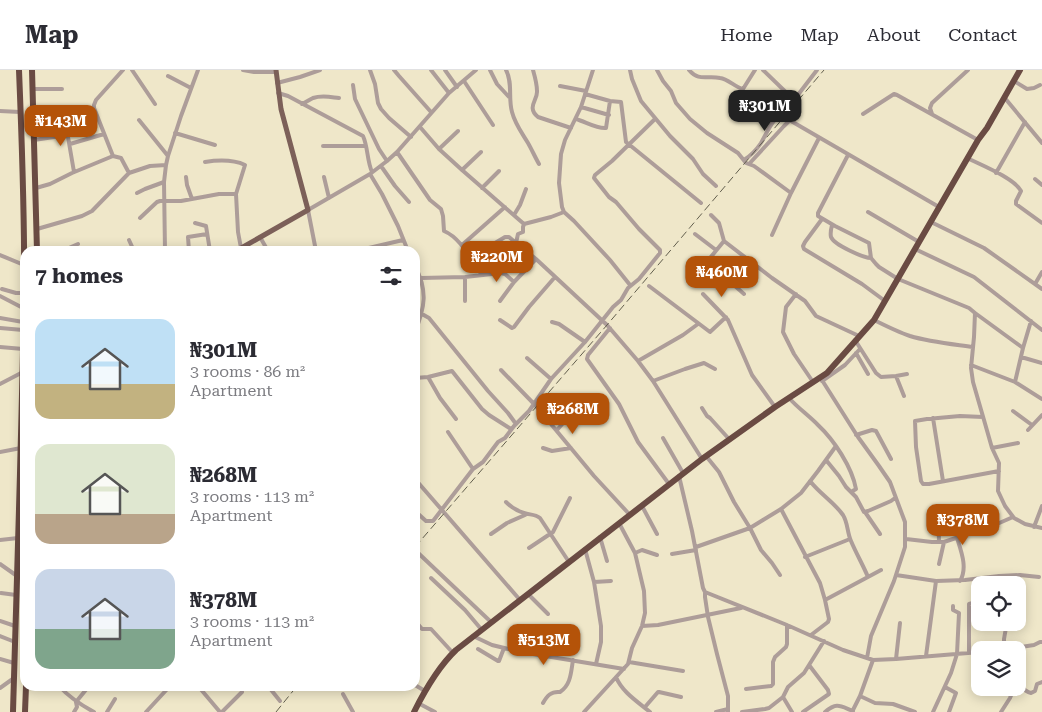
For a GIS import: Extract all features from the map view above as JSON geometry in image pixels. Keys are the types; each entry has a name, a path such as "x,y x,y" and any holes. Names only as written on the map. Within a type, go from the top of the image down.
{"highway":[{"path":"19,70 24,246"},
{"path":"32,70 37,246"},
{"path":"414,712 443,664 452,653 481,629 704,457 775,406 812,382 821,379 874,320 1016,70"},
{"path":"979,137 987,128 1020,70"},
{"path":"13,712 20,448"},
{"path":"25,712 26,691"}],"main road":[{"path":"245,246 308,210 281,109 276,71"}],"street":[{"path":"113,156 94,105 96,100 123,70"},
{"path":"132,70 155,104"},
{"path":"165,246 164,182 166,165 175,133 198,70"},
{"path":"243,70 254,72 276,71"},
{"path":"277,83 320,70"},
{"path":"370,70 381,109 411,137"},
{"path":"394,70 431,112"},
{"path":"431,70 449,93"},
{"path":"445,70 456,87"},
{"path":"315,246 308,210 371,173 387,161 411,137 449,93 476,70"},
{"path":"490,70 498,84 510,97"},
{"path":"506,70 510,80 512,112 518,128 539,164"},
{"path":"533,70 538,92 533,102 536,115 571,128"},
{"path":"585,70 592,71 581,107 565,140 561,154 559,183 562,207 564,212 610,260 630,285"},
{"path":"630,70 641,101 670,136 693,159 703,174 716,186"},
{"path":"657,70 671,91 674,102 678,107 707,133 791,192"},
{"path":"689,70 692,74 699,77 722,78 742,89 744,89 755,70"},
{"path":"762,70 794,100"},
{"path":"744,160 760,143 770,126 780,115 785,113 817,70"},
{"path":"932,114 930,108 932,103 968,70"},
{"path":"168,76 191,88"},
{"path":"464,81 494,125"},
{"path":"1014,81 1027,89 1040,85"},
{"path":"353,85 355,99 387,161"},
{"path":"560,86 586,92 610,101 621,102 625,141 628,145 700,203"},
{"path":"32,89 62,89"},
{"path":"278,93 305,104 363,136 371,173 398,226 406,246"},
{"path":"863,114 894,94 979,137"},
{"path":"305,104 312,98 324,96 339,98"},
{"path":"1004,97 1040,138 1042,144"},
{"path":"576,119 596,128 605,129 607,127 610,101"},
{"path":"581,107 609,115"},
{"path":"0,111 20,112"},
{"path":"785,113 790,121 939,207"},
{"path":"420,516 426,521 433,521 473,469 483,462 498,442 505,438 511,429 530,411 551,379 603,321 630,285 639,279 660,253 660,250 616,202 609,197 594,178 594,175 612,162 655,119"},
{"path":"139,120 168,156"},
{"path":"750,164 790,121"},
{"path":"996,173 1025,122"},
{"path":"420,127 439,149 524,224"},
{"path":"439,149 458,131"},
{"path":"175,133 214,145"},
{"path":"70,144 104,134"},
{"path":"34,140 65,135 68,137 74,172"},
{"path":"772,234 819,138"},
{"path":"322,146 366,146"},
{"path":"397,152 430,200 441,209 444,231 452,235 462,245 482,275"},
{"path":"462,170 481,152"},
{"path":"848,155 818,216 869,243 871,258 879,267 898,279 969,308 1023,348"},
{"path":"36,188 50,184 113,156 121,158 129,173"},
{"path":"967,158 1008,178 1018,186 1021,191 1016,204 1042,222"},
{"path":"205,162 225,160 245,165 236,194 238,246"},
{"path":"37,229 82,216 92,211 129,173 150,166 166,165"},
{"path":"381,166 409,202"},
{"path":"482,188 499,171"},
{"path":"324,176 330,198"},
{"path":"186,177 192,199"},
{"path":"1035,179 1042,185"},
{"path":"137,193 164,182"},
{"path":"514,214 520,205 526,188"},
{"path":"140,218 157,202 236,194"},
{"path":"462,245 505,207"},
{"path":"524,224 564,212"},
{"path":"868,212 919,242"},
{"path":"711,215 719,223 724,241 805,301 821,320 834,324 857,338 860,349 876,373 881,377 907,374"},
{"path":"822,219 805,242 804,249 862,284 885,301"},
{"path":"931,222 984,248 1042,290"},
{"path":"195,223 206,226 209,246"},
{"path":"516,243 518,234 523,232 522,226 524,224"},
{"path":"832,225 831,234 833,240 850,251 866,258 871,258"},
{"path":"189,246 188,237 207,234"},
{"path":"695,234 716,250"},
{"path":"260,237 265,246"},
{"path":"470,258 502,238 508,238 536,259 610,328 638,360 704,457 719,472 760,550 780,575"},
{"path":"129,240 132,246"},
{"path":"377,246 403,240"},
{"path":"724,241 716,250 710,260 710,264 744,294"},
{"path":"73,246 78,244"},
{"path":"915,249 974,277 1042,330"},
{"path":"0,255 20,263"},
{"path":"500,301 514,282 536,259"},
{"path":"1035,284 1042,272"},
{"path":"420,319 423,300 421,278 465,277 503,273 514,282"},
{"path":"465,277 465,301"},
{"path":"500,320 512,328 514,327 555,277"},
{"path":"649,286 710,332 726,317"},
{"path":"2,290 20,294"},
{"path":"703,294 730,322 752,375 775,406"},
{"path":"796,294 786,307 783,332 794,354 812,382"},
{"path":"0,296 20,306"},
{"path":"974,313 971,365 973,382 992,448 999,463 998,491 1013,517 1024,524 1042,528"},
{"path":"422,314 429,318 516,424"},
{"path":"0,318 20,321"},
{"path":"874,320 894,330 924,340 973,347"},
{"path":"1015,382 1032,321"},
{"path":"552,322 559,324 585,342"},
{"path":"638,360 683,335 698,324"},
{"path":"0,328 20,330"},
{"path":"610,328 588,355 587,359 619,404 638,442 669,484"},
{"path":"0,347 20,349"},
{"path":"860,349 845,364 821,379 856,435 886,476 905,520 906,539 896,576 871,636 867,658"},
{"path":"856,353 868,374"},
{"path":"1021,357 1042,363"},
{"path":"526,358 551,379"},
{"path":"653,381 703,364 708,364 715,368"},
{"path":"971,365 1015,382 1042,399"},
{"path":"501,370 534,404 594,476 630,515"},
{"path":"420,378 452,371 482,409 511,429"},
{"path":"0,384 20,374"},
{"path":"896,376 904,396"},
{"path":"428,377 440,398 456,419"},
{"path":"789,398 820,427 844,457 856,489 851,492"},
{"path":"556,430 579,405"},
{"path":"702,408 729,439"},
{"path":"1013,411 1032,425"},
{"path":"1028,430 1042,415"},
{"path":"983,417 960,416 933,418 914,422 921,482 929,484 999,471"},
{"path":"933,418 943,481"},
{"path":"856,435 872,430 876,431 891,459"},
{"path":"448,432 473,469"},
{"path":"663,438 681,474 705,592 707,614 728,696 728,710 716,712"},
{"path":"992,448 1018,443"},
{"path":"672,554 696,549 750,528 781,509 799,495 836,446"},
{"path":"0,452 20,448"},
{"path":"543,448 552,451 570,448"},
{"path":"826,460 840,476 880,534"},
{"path":"810,481 844,516 850,539 868,577"},
{"path":"420,485 520,600"},
{"path":"529,548 551,534 570,498"},
{"path":"865,512 895,498"},
{"path":"506,502 511,507 527,514 537,515 569,562"},
{"path":"642,506 657,534"},
{"path":"1034,527 1042,506"},
{"path":"938,508 942,542 939,564"},
{"path":"781,509 820,583 825,600 828,622 811,635"},
{"path":"491,534 507,523 527,514"},
{"path":"906,539 942,542 1004,522 1013,517"},
{"path":"584,712 629,662 645,613 640,573 634,554 619,523"},
{"path":"600,537 607,561"},
{"path":"0,540 18,538"},
{"path":"957,538 964,571 960,581"},
{"path":"806,557 850,539"},
{"path":"585,549 594,582 602,635 596,664"},
{"path":"634,554 642,550 657,555"},
{"path":"420,555 491,622"},
{"path":"0,564 17,576"},
{"path":"825,600 882,570"},
{"path":"896,576 936,581 971,580"},
{"path":"1006,576 1039,577"},
{"path":"431,578 465,610 481,629"},
{"path":"594,582 612,581"},
{"path":"926,656 936,581"},
{"path":"705,592 873,660 969,653 969,604 971,603"},
{"path":"1,593 16,595"},
{"path":"528,594 548,614"},
{"path":"933,712 954,667 957,654 959,613 953,610 953,606"},
{"path":"642,626 658,625 742,607"},
{"path":"0,621 15,626"},
{"path":"896,659 900,623"},
{"path":"746,690 771,686 773,684 773,662 775,657 786,647 787,625"},
{"path":"420,628 422,630 431,629 452,653"},
{"path":"0,636 15,642"},
{"path":"473,636 492,645 540,656 624,669"},
{"path":"742,712 769,708 783,697 788,686 804,673 824,641"},
{"path":"1026,647 1042,642"},
{"path":"478,649 497,662 500,661 504,648"},
{"path":"0,659 14,663"},
{"path":"543,703 554,691 560,692 567,686 573,660"},
{"path":"826,712 836,705 852,711 860,696 873,660"},
{"path":"629,662 683,671"},
{"path":"803,712 829,694 809,665"},
{"path":"0,688 14,678"},
{"path":"616,678 619,684 650,712"},
{"path":"1026,691 1031,693 1035,691 1037,684 1042,682"},
{"path":"944,687 956,693 949,712"},
{"path":"420,688 425,692"},
{"path":"63,691 76,702 94,712"},
{"path":"74,712 77,707 76,702 85,691"},
{"path":"146,712 165,691"},
{"path":"202,691 221,712 242,692"},
{"path":"272,691 280,701"},
{"path":"645,707 659,692 681,697"},
{"path":"343,694 352,712"},
{"path":"860,696 875,703 893,704 915,712"},
{"path":"1002,712 1011,696"},
{"path":"783,697 792,712"},
{"path":"107,712 116,699"},
{"path":"418,703 435,712"}],"railway":[{"path":"420,541 824,70"},
{"path":"276,712 293,691"}]}
